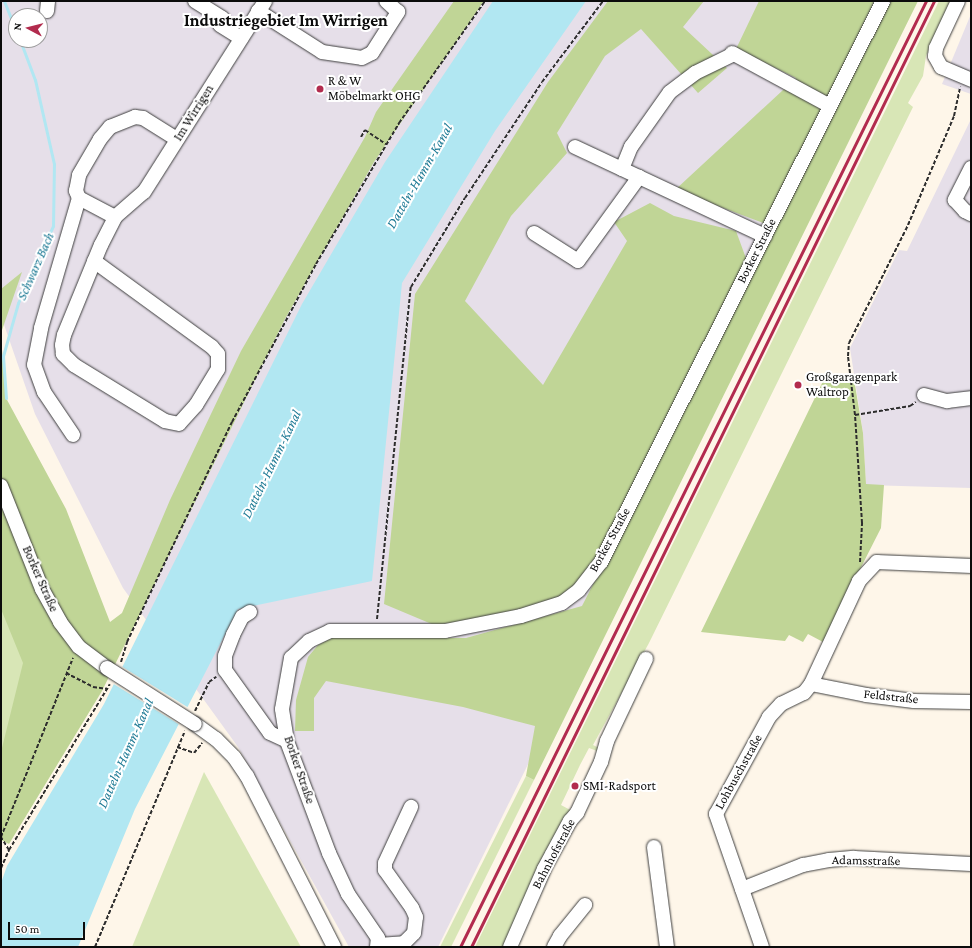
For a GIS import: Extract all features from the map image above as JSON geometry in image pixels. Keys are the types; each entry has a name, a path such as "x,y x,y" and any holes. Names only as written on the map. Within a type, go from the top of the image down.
{"street":[{"path":"196,1 222,18 220,25 241,38"},
{"path":"261,6 322,52 362,58 372,53 398,12 386,1"},
{"name":"Borker Straße","path":"378,946 378,938 348,894 332,860 286,741 282,709 291,658 309,641 330,631 376,633 445,631 521,616 562,603 579,590 601,562 883,1"},
{"path":"958,1 935,56 941,67 967,79"},
{"name":"Im Wirrigen","path":"115,217 144,192 261,6"},
{"path":"622,169 631,148 670,92 694,73 733,54 830,106"},
{"path":"94,261 212,347 218,354 218,368 196,405 178,424 165,421 74,365 63,354 64,335 94,261 115,217 79,198 76,191 79,175 100,139 110,127 124,120 143,118 177,139"},
{"path":"575,147 765,236"},
{"path":"971,168 955,200 965,211 971,214"},
{"path":"534,233 578,261 638,177"},
{"path":"73,435 44,392 34,365 41,328 79,198"},
{"path":"924,395 947,401 971,398"},
{"name":"Borker Straße","path":"1,486 42,589 60,622 80,647 107,668 216,739 234,757 247,776 334,947"},
{"path":"811,684 859,581 878,562 971,566"},
{"path":"250,612 242,617 233,635 225,656 225,670 270,733 286,741"},
{"name":"Bahnhofstraße","path":"510,947 544,869 570,821 577,813 601,762 607,741 646,659"},
{"name":"Feldstraße","path":"811,684 866,696 971,702"},
{"name":"Lohbuschstraße","path":"762,947 716,814 769,717 781,704 804,692 811,684"},
{"path":"378,946 404,943 414,934 416,916 385,870 385,863 411,807"},
{"path":"654,847 668,947"},
{"name":"Adamsstraße","path":"742,889 803,865 829,860 854,858 971,864"},
{"path":"554,947 560,936 585,905"}],"path":[{"path":"121,663 127,642 232,422 316,264 386,144 485,1"},
{"path":"376,633 411,287 465,198 538,88 603,1"},
{"path":"859,581 862,523 855,414 848,356 849,343 908,225 954,116 967,79"},
{"path":"361,137 365,130 386,144"},
{"path":"855,414 910,406 924,395"},
{"path":"8,850 1,837 66,673 80,647"},
{"path":"95,947 177,747 191,723 208,682 225,670"},
{"path":"66,673 93,687 108,689"},
{"path":"1,868 8,850 111,683"},
{"path":"177,747 192,753 196,752"}],"shaded area":[{"path":"1,1 904,1 438,947 349,947 238,747 123,588 35,414 1,316"},
{"path":"971,14 971,94 942,84"},
{"path":"971,119 971,488 866,485 863,433 850,348 899,250 907,251"}],"green space":[{"path":"454,1 484,1 374,162 285,319 102,691 9,844 1,840 1,752 23,663 1,609 1,337 6,398 66,509 110,622 122,613 170,500 241,351 365,137 376,112"},
{"path":"608,1 704,1 683,27 727,68 698,93 641,29 605,56 557,133 567,153 511,216 465,301 543,385 627,241 614,222 650,203 674,216 736,231 747,261 590,571 559,599 497,617 434,625 384,604 415,294 548,82"},
{"path":"759,1 874,2 766,224 675,190 796,78 736,49"},
{"path":"891,1 918,1 534,780 526,776 535,726 463,707 326,681 314,698 314,731 295,731 296,700 308,657 318,645 333,637 466,638 582,606"},
{"path":"939,1 950,1 926,56 923,76 908,103 913,107 649,643 593,745 601,749 600,752 589,748 580,765 561,805 574,812 506,947 475,947"},
{"path":"22,272 1,333 1,289"},
{"path":"825,377 854,379 863,433 866,484 884,485 881,528 823,642 808,634 803,642 789,635 785,641 701,632"},
{"path":"1,565 37,655 1,757"},
{"path":"204,772 301,947 132,947"},
{"path":"526,776 534,780 451,947 440,947"}],"water":[{"name":"Datteln-Hamm-Kanal","path":"493,1 586,1 495,131 402,283 372,581 238,609 135,809 78,947 1,947 1,883 7,866 104,704 302,304 385,162"}],"pier":[{"path":"121,666 189,708 180,725 112,683"}],"waterway":[{"name":"Schwarz Bach","path":"4,1 8,11"},
{"name":"Schwarz Bach","path":"6,398 3,356 18,303 53,226 54,164 35,80 23,48"}],"railway":[{"path":"460,947 926,1"},
{"path":"471,947 934,1"}],"place":[{"name":"R & W Möbelmarkt OHG","path":"320,89"},
{"name":"Großgaragenpark Waltrop","path":"798,385"},
{"name":"SMI-Radsport","path":"575,786"}],"district":[{"name":"Industriegebiet Im Wirrigen","path":"286,21"}]}
